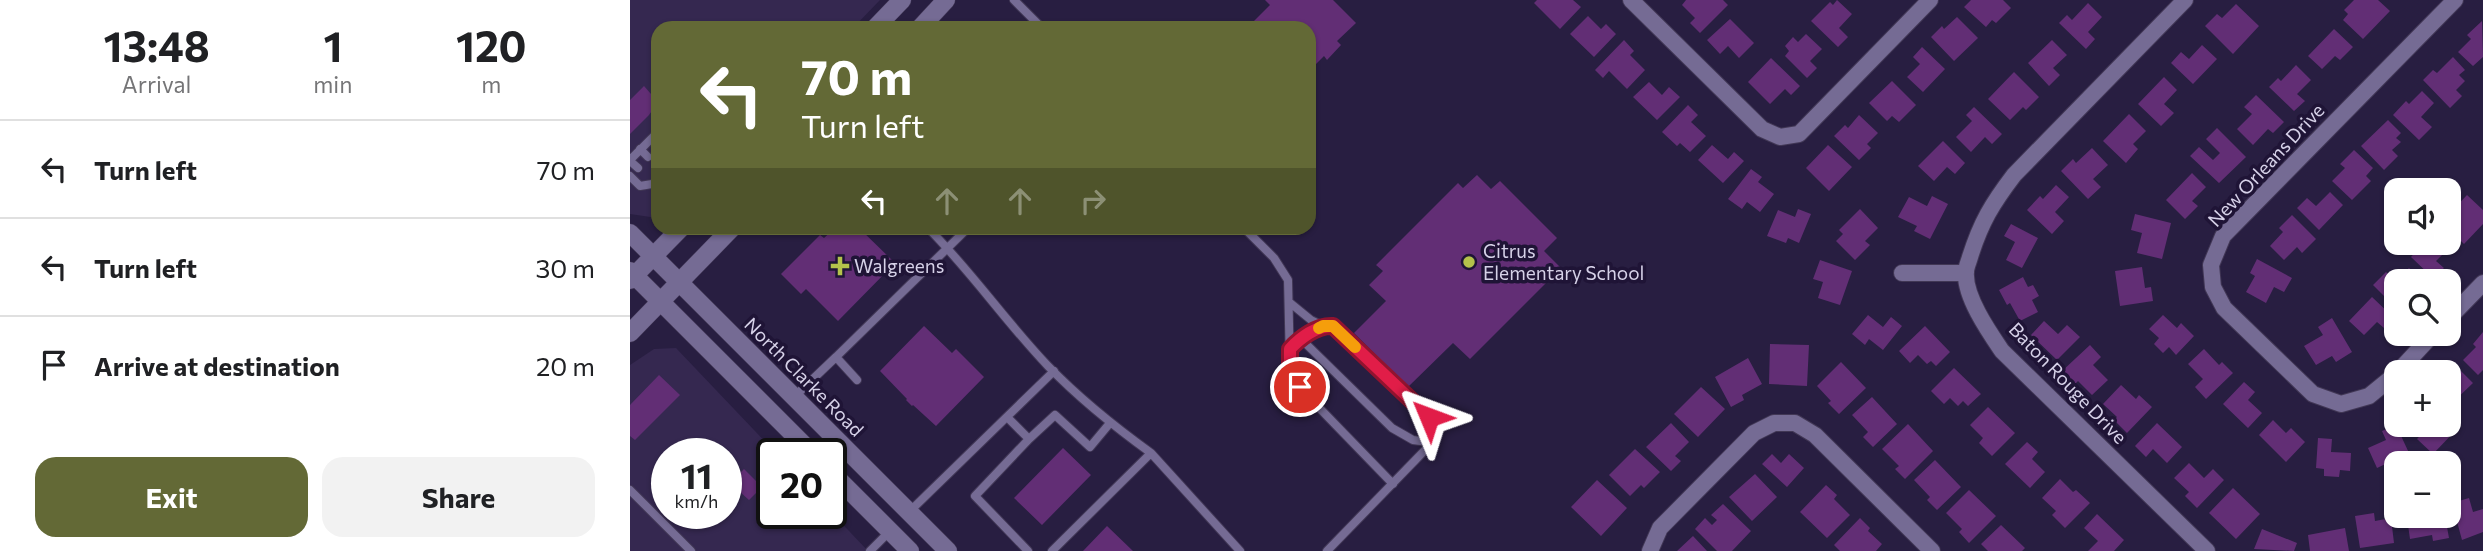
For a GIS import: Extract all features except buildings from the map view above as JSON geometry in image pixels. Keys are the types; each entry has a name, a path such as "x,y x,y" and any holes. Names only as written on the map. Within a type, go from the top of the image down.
{"street":[{"path":"882,21 902,0"},
{"path":"926,21 946,0"},
{"path":"1631,0 1762,129 1780,137 1799,134 1930,0"},
{"path":"1902,273 1965,273 1990,207 2014,175 2185,0"},
{"name":"New Orleans Drive","path":"2384,384 2369,397 2341,404 2313,394 2224,308 2213,287 2211,265 2223,236 2455,0"},
{"name":"North Clarke Road","path":"630,233 948,551"},
{"path":"674,235 632,276 662,302 797,438"},
{"path":"630,333 725,235"},
{"name":"Baton Rouge Drive","path":"1965,273 1973,303 2002,351 2207,551"},
{"path":"2461,305 2483,283"},
{"name":"New Orleans Drive","path":"2408,360 2422,346"},
{"path":"1650,551 1660,528 1754,433 1774,423 1795,423 1815,435 1932,551"},
{"path":"847,488 910,551"},
{"path":"890,531 909,512"}],"lane":[{"path":"1014,0 1035,21"},
{"path":"638,168 630,160 651,139"},
{"path":"640,149 648,157"},
{"path":"630,176 640,186 651,183"},
{"path":"935,235 1054,371 1110,423 1151,453 1240,551"},
{"path":"794,397 961,235"},
{"path":"1251,235 1275,258 1288,280 1290,367 1300,387 1394,484"},
{"path":"1289,302 1311,320 1323,326 1333,326 1429,417 1428,447 1327,551"},
{"path":"1290,349 1323,326"},
{"path":"1301,339 1392,428 1413,440 1428,442"},
{"path":"836,357 857,380"},
{"path":"909,512 1054,371"},
{"path":"1028,551 975,496 1055,415 1090,447 1110,423"},
{"path":"1007,417 1029,439"},
{"path":"1052,551 1151,453"},
{"path":"630,490 691,551"},
{"path":"870,551 890,531"}],"shaded area":[{"path":"630,0 880,0 860,21 651,21 651,217 630,214"},
{"path":"676,348 762,438 756,438 756,529 847,529 868,551 630,551 630,365 654,349"}],"slow traffic":[{"path":"1319,328 1333,326 1355,347"}],"place":[{"name":"Citrus Elementary School","path":"1469,262"},
{"name":"Walgreens","path":"840,266"}],"route":[{"path":"1300,387 1290,367 1290,349 1323,326 1333,326 1429,417"}]}
